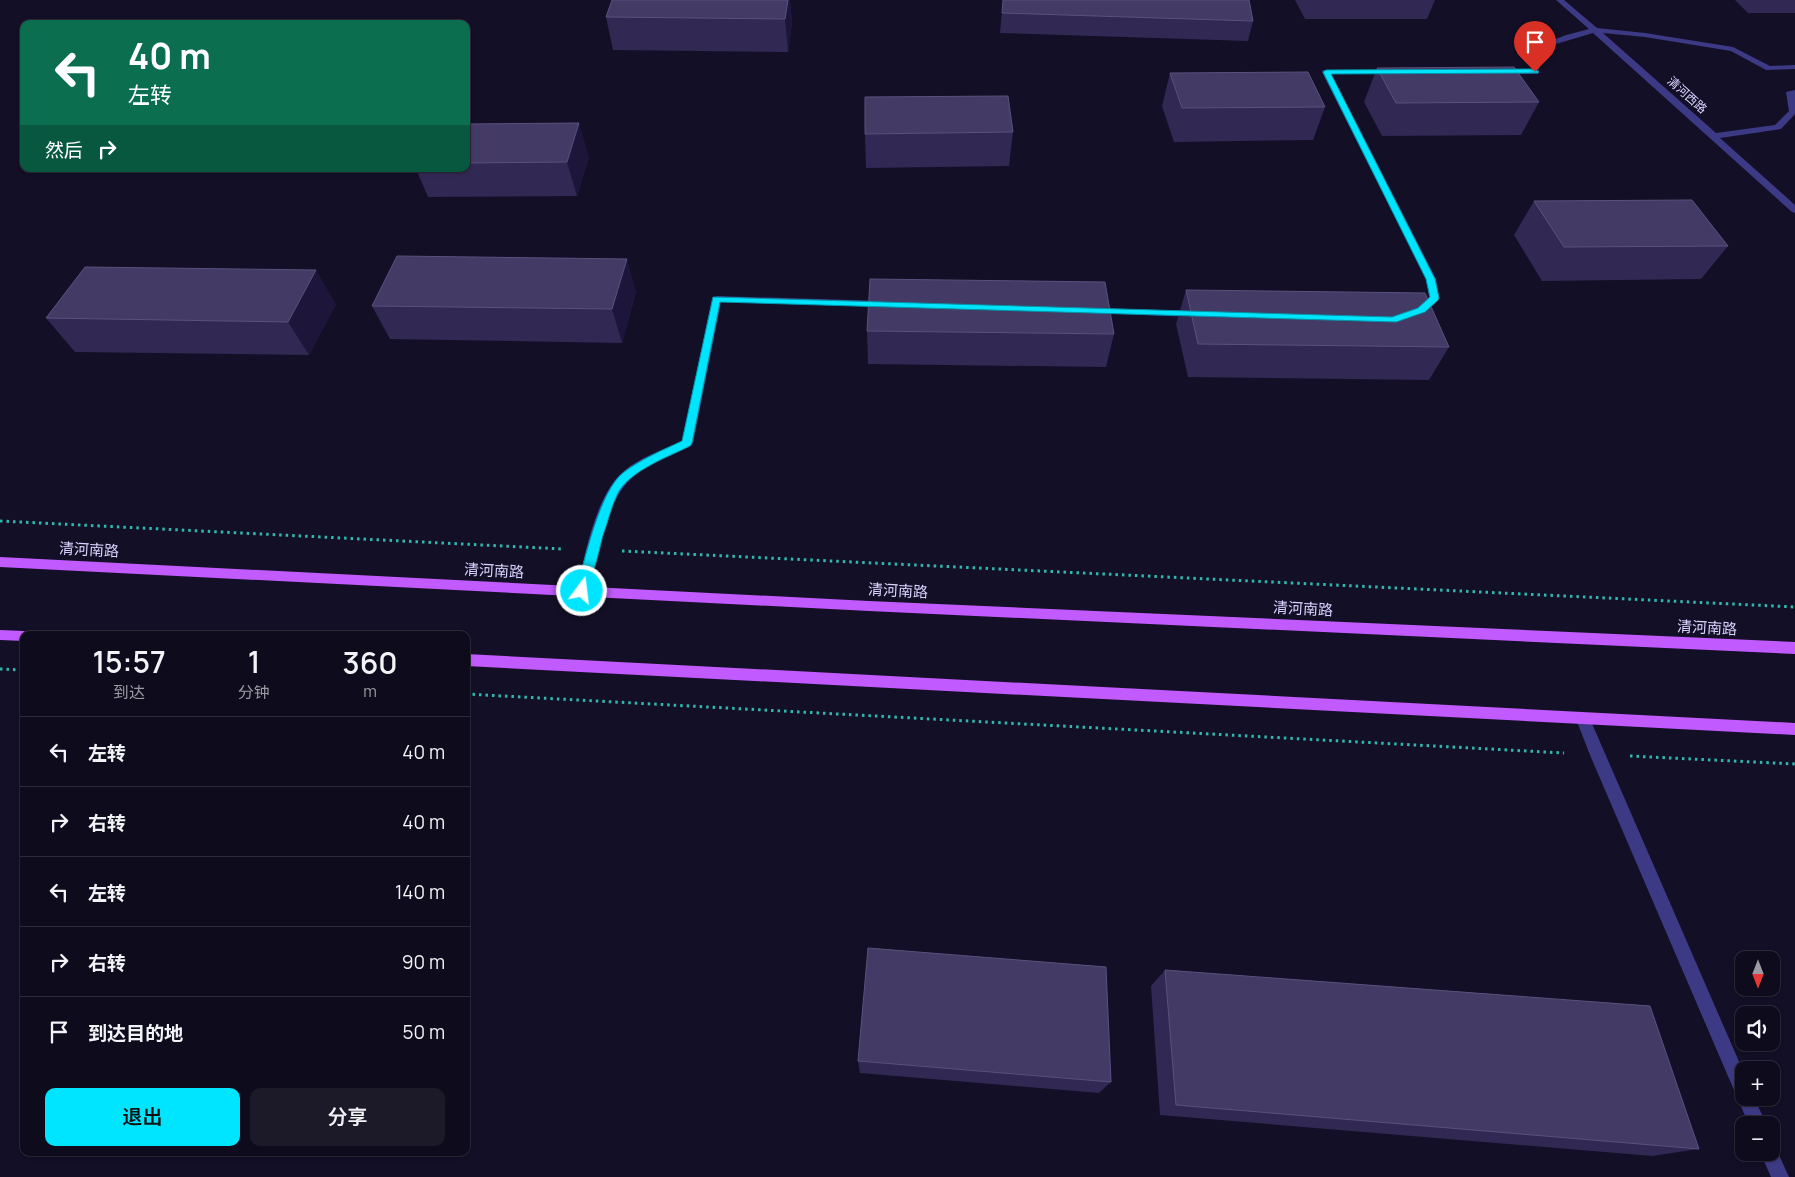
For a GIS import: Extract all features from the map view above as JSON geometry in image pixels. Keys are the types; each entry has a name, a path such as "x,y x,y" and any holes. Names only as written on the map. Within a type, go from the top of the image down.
{"main road":[{"name":"清河南路","path":"0,562 1795,648"},
{"path":"0,635 20,636"},
{"path":"470,660 1795,729"}],"street":[{"name":"清河西路","path":"1560,0 1795,210"},
{"path":"1495,72 1535,72 1537,58 1553,42 1595,30 1645,35 1734,49 1769,68 1795,68"},
{"path":"1406,72 1326,72 1431,279 1434,298 1422,310 1407,315"},
{"path":"1713,136 1778,127 1793,111 1790,92 1795,92"},
{"path":"582,591 593,550 613,492 627,475 653,459 686,443 716,299 895,305"},
{"path":"1084,310 1204,314"},
{"path":"1584,719 1597,755 1735,1072"},
{"path":"1774,1161 1780,1177"}],"path":[{"path":"0,521 1795,607"},
{"path":"0,669 20,670"},
{"path":"470,694 1795,764"}],"building":[{"path":"612,0 788,0 785,19 606,17"},
{"path":"1003,0 1249,0 1253,21 1002,13"},
{"path":"1514,67 1539,102 1396,103 1377,68"},
{"path":"1308,72 1325,107 1182,108 1170,73"},
{"path":"1008,96 1013,132 865,134 865,97"},
{"path":"579,123 567,162 470,163 470,124"},
{"path":"1692,200 1728,246 1564,247 1534,201"},
{"path":"397,256 627,259 612,309 372,306"},
{"path":"85,267 316,270 288,322 46,318"},
{"path":"870,279 1105,282 1114,334 867,331"},
{"path":"1186,290 1425,293 1449,347 1198,344"},
{"path":"868,948 1106,967 1111,1082 858,1061"},
{"path":"1165,970 1650,1006 1699,1149 1176,1105"}],"route":[{"path":"582,591 593,550 613,492 627,475 653,459 686,443 716,299 1392,320 1422,310 1434,298 1431,279 1326,72 1535,72"}]}
